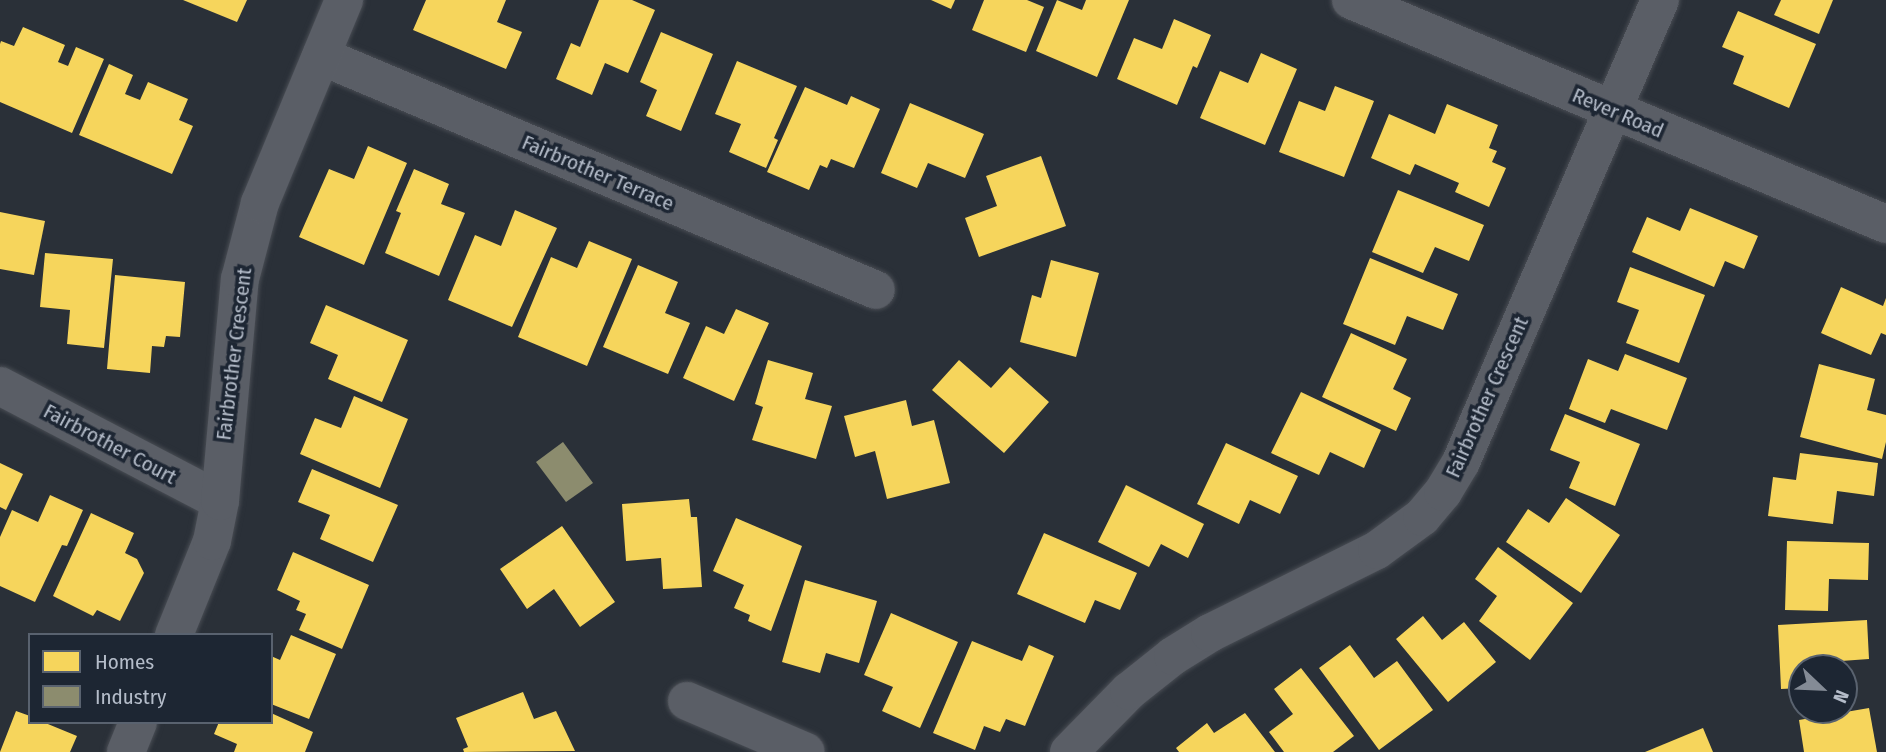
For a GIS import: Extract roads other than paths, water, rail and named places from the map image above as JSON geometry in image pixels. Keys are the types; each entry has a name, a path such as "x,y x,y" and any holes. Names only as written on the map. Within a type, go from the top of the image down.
{"street":[{"name":"Fairbrother Crescent","path":"175,633 212,541 220,501 240,279 260,203 344,0"},
{"name":"Rever Road","path":"1352,0 1886,224"},
{"name":"Fairbrother Crescent","path":"1069,752 1129,691 1173,656 1210,633 1377,551 1422,517 1443,492 1461,462 1660,0"},
{"name":"Fairbrother Terrace","path":"321,57 876,290"},
{"name":"Fairbrother Court","path":"0,386 220,501"},
{"path":"687,701 806,752"},
{"path":"126,752 137,724"}]}
